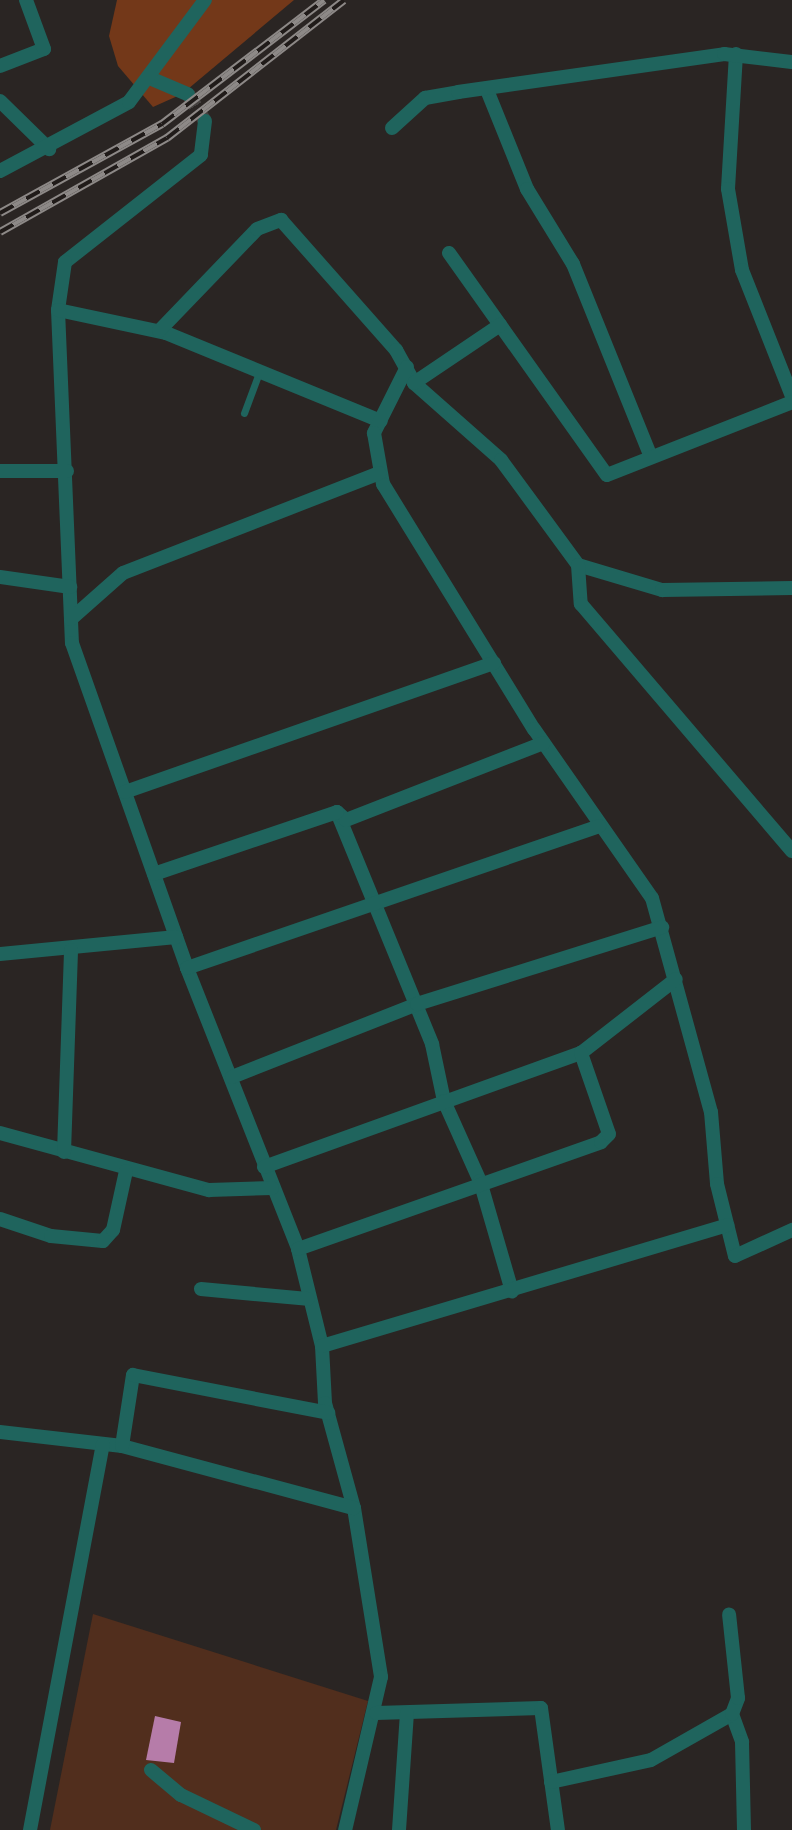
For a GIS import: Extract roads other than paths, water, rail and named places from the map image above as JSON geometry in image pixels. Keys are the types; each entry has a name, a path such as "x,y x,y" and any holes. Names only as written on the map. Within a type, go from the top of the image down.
{"street":[{"path":"0,66 44,49 26,0"},
{"path":"0,171 49,149 129,102 152,79 205,0"},
{"path":"449,253 607,475 792,399 742,270 728,189 736,54"},
{"path":"392,128 425,98 736,54 792,62"},
{"path":"152,79 188,94"},
{"path":"487,90 527,189 573,264 651,457"},
{"path":"0,101 49,149"},
{"path":"205,121 201,155 65,262 58,310 72,643 187,968 298,1249 322,1346 328,1413 354,1508 379,1646 376,1713 345,1830"},
{"path":"159,331 257,229 281,220 407,367 414,383 501,460 578,565 581,604 792,851"},
{"path":"58,310 159,331 261,368 381,421"},
{"path":"414,383 500,325"},
{"path":"407,367 374,433 379,473 544,743 652,898 711,1112 727,1225 735,1256 792,1230"},
{"path":"0,471 67,471"},
{"path":"71,619 123,573 379,473"},
{"path":"578,565 662,590 792,588"},
{"path":"0,577 70,587"},
{"path":"125,792 494,663"},
{"path":"337,812 346,820 544,743"},
{"path":"154,874 337,812"},
{"path":"337,812 372,909 417,1004 444,1101 480,1181 512,1291"},
{"path":"187,968 311,922 372,909 599,826"},
{"path":"232,1077 417,1004 662,927"},
{"path":"0,954 71,950 176,937"},
{"path":"64,1152 71,950"},
{"path":"264,1167 581,1053 676,979"},
{"path":"298,1249 609,1134 581,1053"},
{"path":"0,1133 126,1171 209,1190 272,1188"},
{"path":"0,1219 51,1236 103,1241 113,1230 126,1171"},
{"path":"322,1346 727,1225"},
{"path":"201,1289 308,1299"},
{"path":"122,1446 133,1375 328,1413"},
{"path":"0,1432 122,1446 354,1508"},
{"path":"30,1830 103,1445"},
{"path":"551,1782 651,1760 732,1714 738,1698 729,1614"},
{"path":"376,1713 541,1708 558,1830"},
{"path":"399,1830 407,1713"},
{"path":"732,1714 742,1742 744,1830"},
{"path":"151,1770 181,1795 254,1830"}],"lane":[{"path":"244,413 261,368"}],"tunnel":[{"path":"188,94 205,121"}],"railway":[{"path":"0,213 162,124 324,0"},
{"path":"0,232 167,138 344,0"}]}
